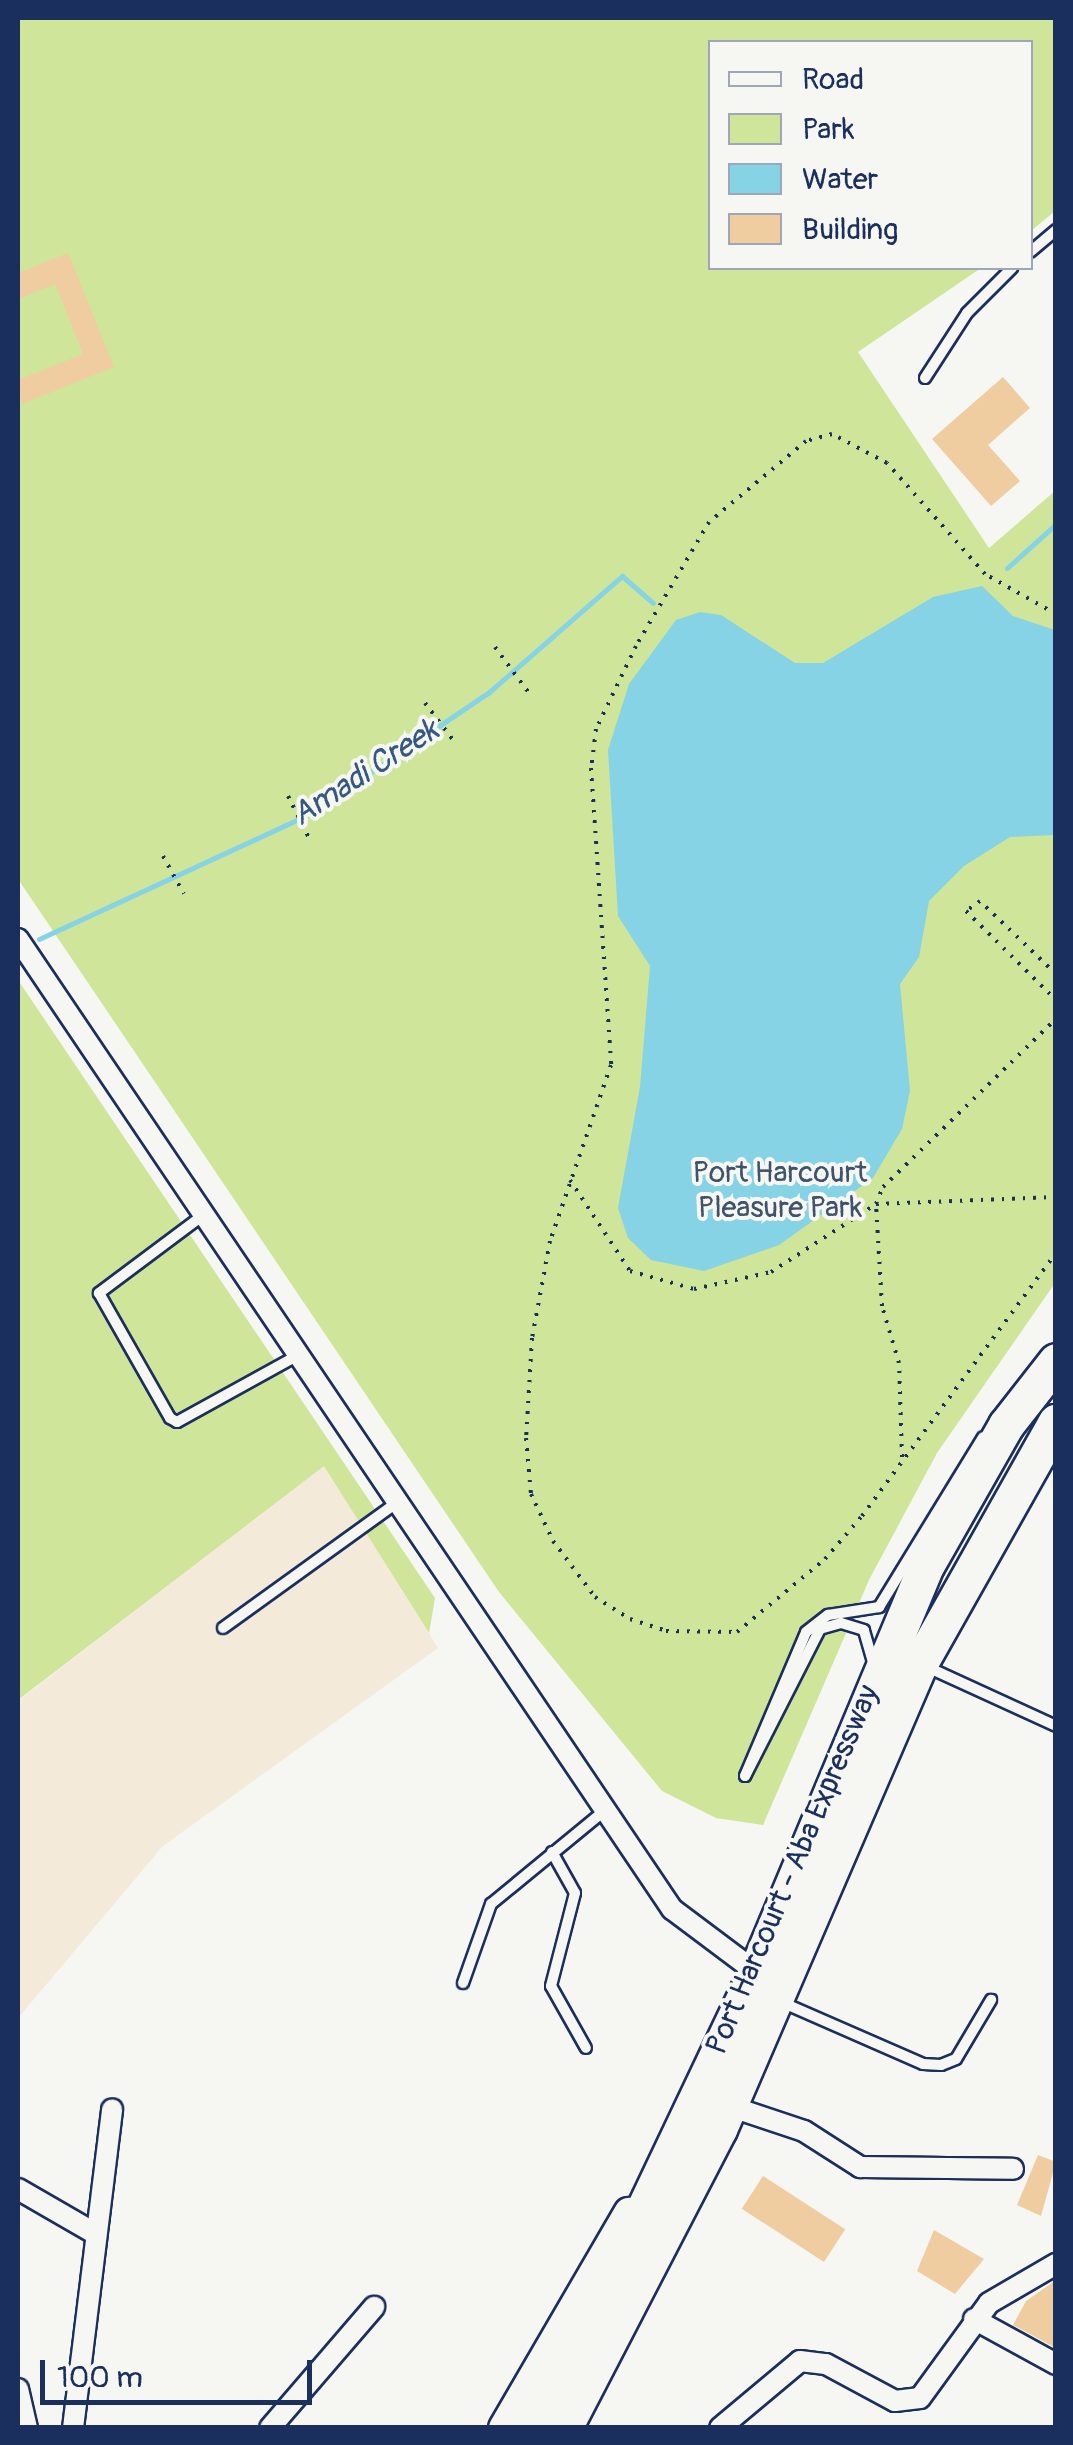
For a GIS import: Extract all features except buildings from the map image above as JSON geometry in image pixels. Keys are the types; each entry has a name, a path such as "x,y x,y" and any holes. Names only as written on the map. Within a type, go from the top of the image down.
{"highway":[{"name":"Port Harcourt - Aba Expressway","path":"575,2417 669,2152 756,1972 874,1679 927,1564 1009,1421 1056,1361"},
{"name":"Port Harcourt - Aba Expressway","path":"575,2417 724,2118 778,2000 920,1663 1045,1459 1056,1422"},
{"path":"530,2428 575,2417"}],"main road":[{"path":"504,2428 669,2152"}],"street":[{"path":"18,939 400,1500 603,1812 694,1932 756,1972"},
{"path":"73,2428 112,2109"},
{"path":"724,2118 804,2131 860,2168 1013,2169"},
{"path":"18,2188 96,2234"},
{"path":"720,2428 800,2361 826,2364 908,2403 929,2388 974,2318 1056,2264"},
{"path":"270,2428 374,2307"},
{"path":"974,2318 1056,2364"},
{"path":"18,2389 27,2428"}],"lane":[{"path":"1033,249 1056,230"},
{"path":"924,378 967,313 1010,270"},
{"path":"206,1212 99,1292 170,1418 177,1422 301,1353"},
{"path":"874,1679 864,1630 842,1623 820,1629 745,1776 806,1632 828,1615 880,1607 973,1446 1009,1421"},
{"path":"223,1628 400,1500"},
{"path":"920,1663 1056,1726"},
{"path":"463,1984 491,1904 603,1812"},
{"path":"552,1852 575,1893 551,1986 586,2048"},
{"path":"778,2000 923,2064 941,2065 956,2059 991,2000"}],"path":[{"path":"1056,614 986,574 887,463 852,438 806,441 709,522 596,729 591,768 611,1066 570,1180 532,1338 526,1438 531,1494 553,1541 595,1597 666,1631 737,1632 826,1559 1056,1253"},
{"path":"495,647 529,693"},
{"path":"425,703 454,741"},
{"path":"288,796 308,838"},
{"path":"163,856 184,894"},
{"path":"1056,974 980,901 966,911 1056,1000"},
{"path":"902,1460 899,1363 882,1306 876,1204 883,1187 1056,1019"},
{"path":"570,1180 630,1270 694,1288 771,1272 876,1204 1056,1197"}],"shaded area":[{"path":"324,1465 438,1648 163,1846 18,2018 18,1701"}],"green space":[{"name":"Port Harcourt Pleasure Park","path":"18,18 1055,18 1055,211 1033,229 1033,40 708,40 708,270 978,270 858,352 989,548 1056,490 1055,1283 937,1453 869,1580 763,1825 716,1818 662,1791 499,1592 18,879"},
{"path":"18,980 435,1598 429,1633 324,1466 18,1700"}],"water":[{"path":"982,586 1013,616 1055,630 1055,835 1010,837 964,866 929,901 919,957 900,984 910,1091 902,1129 873,1178 779,1245 704,1271 651,1260 628,1238 618,1208 640,1087 650,966 618,916 608,750 629,684 676,620 700,612 721,615 795,663 823,663 933,597"}],"waterway":[{"name":"Amadi Creek","path":"1007,568 1056,524"},
{"name":"Amadi Creek","path":"39,939 309,814 488,693 622,576 653,603"}]}
